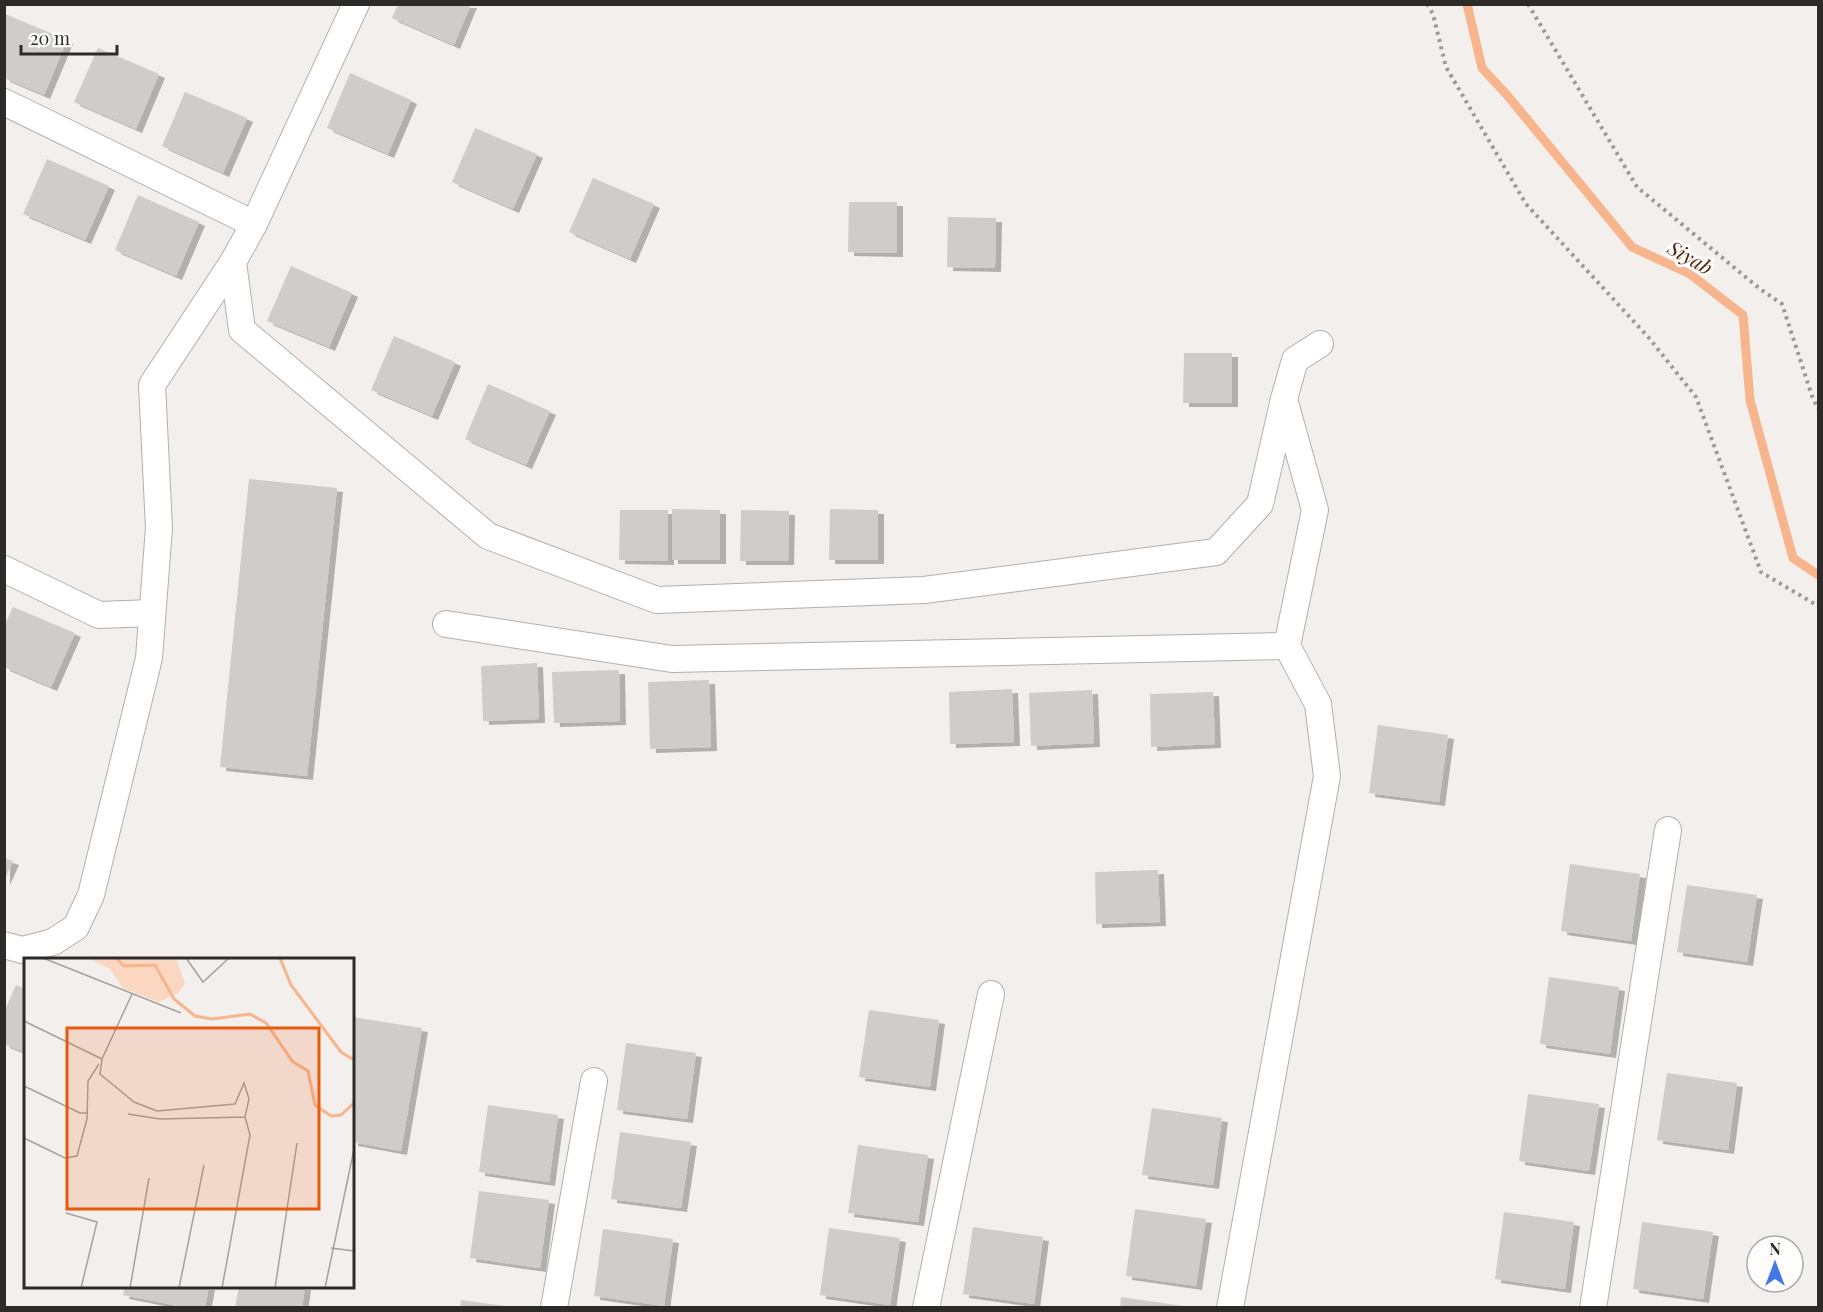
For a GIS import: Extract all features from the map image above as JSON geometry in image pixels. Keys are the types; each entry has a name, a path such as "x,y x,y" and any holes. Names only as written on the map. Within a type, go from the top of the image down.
{"street":[{"path":"4,945 22,950 53,942 76,927 91,895 149,658 159,528 152,385 233,262 254,224 356,4"},
{"path":"4,102 254,224"},
{"path":"233,262 242,330 488,536 657,600 924,590 1216,552 1260,504 1295,360 1320,344"},
{"path":"1230,1308 1327,776 1318,704 1287,646 1315,510 1284,399"},
{"path":"4,569 99,615 152,613"},
{"path":"446,624 672,659 1287,646"},
{"path":"1593,1308 1668,830"},
{"path":"926,1308 991,994"},
{"path":"554,1308 594,1081"}],"path":[{"path":"1427,4 1433,14 1446,67 1526,204 1648,338 1696,397 1761,572 1818,606"},
{"path":"1528,4 1637,188 1760,289 1782,304 1818,409"}],"building":[{"path":"398,4 471,4 454,45 392,18"},
{"path":"5,14 67,40 44,95 4,78"},
{"path":"98,48 159,74 136,129 74,102"},
{"path":"350,73 411,100 388,154 327,128"},
{"path":"185,92 247,118 223,173 162,146"},
{"path":"475,128 537,154 513,209 452,182"},
{"path":"47,159 109,186 85,240 23,214"},
{"path":"593,178 654,204 630,259 569,232"},
{"path":"138,195 199,222 176,276 115,250"},
{"path":"849,202 897,202 897,253 848,252"},
{"path":"948,217 996,218 995,268 947,267"},
{"path":"291,266 352,293 329,347 267,321"},
{"path":"394,336 455,362 432,416 371,390"},
{"path":"1184,353 1232,353 1232,403 1183,403"},
{"path":"488,384 550,411 526,465 465,439"},
{"path":"249,479 337,488 307,776 220,767"},
{"path":"672,509 720,510 720,560 672,560"},
{"path":"830,509 878,510 878,560 829,560"},
{"path":"620,510 668,510 668,561 619,560"},
{"path":"741,510 789,511 788,561 740,561"},
{"path":"13,607 75,633 51,687 4,667 4,626"},
{"path":"537,663 539,719 483,721 481,666"},
{"path":"619,670 620,721 554,723 552,672"},
{"path":"709,680 711,747 650,749 648,682"},
{"path":"1012,689 1014,742 950,744 949,692"},
{"path":"1092,690 1094,743 1031,746 1029,693"},
{"path":"1213,692 1215,744 1151,747 1150,694"},
{"path":"1378,725 1448,735 1439,802 1369,793"},
{"path":"4,858 13,861 4,881"},
{"path":"1570,864 1640,874 1631,941 1561,931"},
{"path":"1158,870 1160,922 1096,924 1095,872"},
{"path":"1687,885 1757,895 1747,962 1677,952"},
{"path":"1549,977 1619,987 1610,1054 1540,1044"},
{"path":"16,985 24,988 24,1052 4,1044 4,1012"},
{"path":"869,1010 939,1020 930,1087 859,1077"},
{"path":"354,1017 422,1028 401,1151 354,1142"},
{"path":"626,1043 696,1053 687,1119 617,1110"},
{"path":"1667,1073 1737,1083 1728,1150 1657,1140"},
{"path":"1528,1094 1599,1104 1589,1171 1519,1161"},
{"path":"488,1105 558,1115 549,1182 479,1172"},
{"path":"1152,1108 1222,1118 1213,1185 1142,1175"},
{"path":"620,1132 691,1142 681,1208 611,1199"},
{"path":"858,1145 928,1155 918,1222 848,1213"},
{"path":"479,1191 549,1200 540,1268 470,1258"},
{"path":"1135,1209 1206,1219 1196,1286 1126,1276"},
{"path":"1504,1212 1574,1222 1565,1289 1495,1279"},
{"path":"1642,1222 1713,1232 1703,1299 1633,1289"},
{"path":"973,1227 1043,1237 1034,1304 963,1294"},
{"path":"829,1228 900,1238 890,1305 820,1295"},
{"path":"603,1229 673,1239 664,1306 594,1296"},
{"path":"125,1288 209,1288 205,1308 189,1308 123,1295"},
{"path":"239,1288 305,1288 302,1308 235,1308"},
{"path":"1121,1297 1183,1306 1183,1308 1120,1308"},
{"path":"461,1300 505,1306 505,1308 460,1308"}],"waterway":[{"name":"Siyab","path":"1467,4 1482,68 1507,95 1632,247 1690,274 1743,315 1750,400 1793,558 1818,575"}]}
